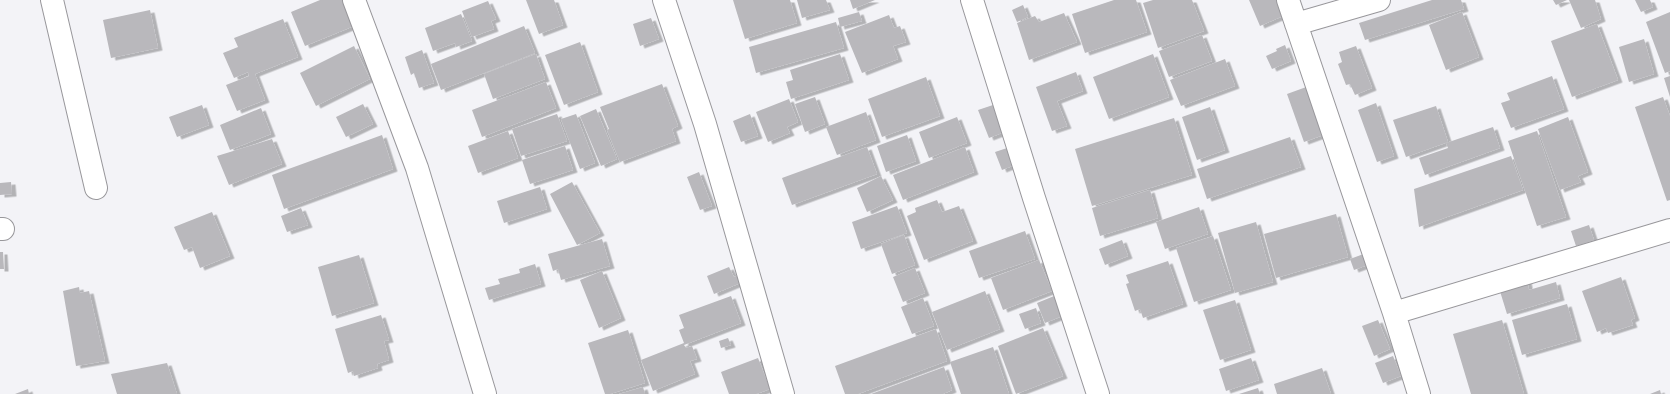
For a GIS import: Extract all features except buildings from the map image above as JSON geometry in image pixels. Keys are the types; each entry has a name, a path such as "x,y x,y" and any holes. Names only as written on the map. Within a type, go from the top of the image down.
{"street":[{"path":"52,0 96,188"},
{"path":"354,0 417,168 485,394"},
{"path":"664,0 705,124 783,394"},
{"path":"972,0 1034,198 1098,394"},
{"path":"1288,0 1394,313 1419,394"},
{"path":"1296,24 1379,0"},
{"path":"1394,313 1670,230"}]}
